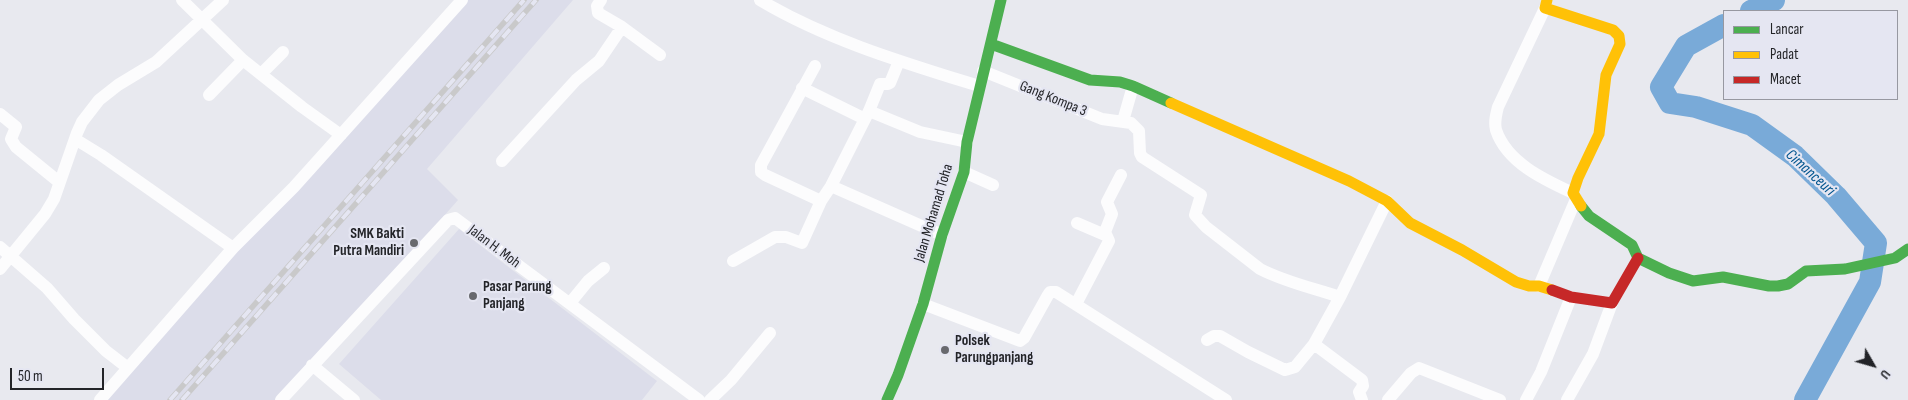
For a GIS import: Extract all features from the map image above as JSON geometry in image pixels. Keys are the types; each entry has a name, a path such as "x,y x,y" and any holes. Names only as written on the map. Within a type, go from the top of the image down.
{"street":[{"path":"182,0 243,60 341,135"},
{"path":"0,269 45,214 54,199 82,122 98,100 118,85 156,62 223,0"},
{"path":"100,400 233,248 341,135 462,0"},
{"path":"601,0 596,6 598,14 622,27 660,55"},
{"path":"760,0 784,14 823,32 899,61 979,86"},
{"name":"Jalan Mohamad Toha","path":"887,400 898,376 923,304 942,235 964,172 967,142 979,86 1001,0"},
{"path":"1539,286 1575,196 1578,178 1599,134 1606,74 1619,48 1620,40 1617,32 1613,30 1546,4 1498,107 1495,119 1496,130 1511,155 1547,182 1575,196 1589,216 1632,245 1638,258 1669,273 1693,281 1722,276 1770,286 1788,284 1806,271 1845,269 1888,260 1895,258 1908,249"},
{"path":"502,161 576,80 598,61 622,27"},
{"path":"990,44 1090,80 1120,82 1133,86 1349,181 1388,201 1410,223 1462,250 1516,282 1529,286 1539,286 1571,297 1612,303"},
{"path":"261,74 283,52"},
{"path":"209,95 243,60"},
{"path":"733,261 775,237 786,237 802,243 867,115 877,88 880,84 890,83 899,61"},
{"path":"814,66 761,165 761,169 765,175 822,201"},
{"name":"Gang Kompa 3","path":"983,71 1102,119 1123,122"},
{"path":"1133,86 1123,122 1131,123 1139,131 1140,153 1142,157 1201,194 1196,211 1197,218 1241,255 1268,273 1292,283 1340,297"},
{"path":"802,88 867,115 920,132 967,142"},
{"path":"0,114 16,128 11,139 16,148 59,182"},
{"path":"75,139 101,154 233,248"},
{"path":"964,172 993,185"},
{"path":"1106,235 1112,214 1106,202 1121,175"},
{"path":"831,186 942,235"},
{"path":"1208,340 1214,336 1220,336 1285,370 1295,367 1314,344 1388,201"},
{"name":"Jalan H. Moh","path":"312,365 451,218 455,218 699,400"},
{"path":"1076,304 1109,241 1106,235 1077,223"},
{"path":"0,247 47,288 106,351 128,368"},
{"path":"1567,400 1593,354 1612,303 1638,258"},
{"path":"570,304 588,281 604,268"},
{"path":"923,304 1020,341 1024,338 1050,292 1056,292 1226,400"},
{"path":"1526,400 1541,372 1571,297"},
{"path":"710,400 738,373 770,333"},
{"path":"1314,344 1359,376 1364,383 1359,392 1362,400"},
{"path":"281,400 312,365 354,400"},
{"path":"1388,400 1411,373 1419,368 1500,400"}],"shaded area":[{"path":"466,0 573,0 427,169 458,200 282,400 104,400 234,249"},
{"name":"Pasar Parung Panjang","path":"459,229 657,381 642,400 381,400 339,364"}],"waterway":[{"name":"Cimanceuri","path":"1753,10 1774,0"},
{"name":"Cimanceuri","path":"1723,26 1686,46 1661,87 1670,103 1696,107 1752,125 1795,156 1836,196 1876,243 1870,282 1805,400"}],"railway":[{"path":"170,400 524,0"},
{"path":"182,400 536,0"}],"traffic: fast":[{"path":"887,400 898,375 923,304 942,235 964,172 967,142 1001,0"},
{"path":"991,44 1090,80 1120,82 1133,86 1171,103"},
{"path":"1581,206 1589,216 1632,245 1638,258 1669,273 1693,281 1723,277 1778,286 1788,284 1806,271 1845,269 1895,258 1908,249"}],"traffic: slow":[{"path":"1547,0 1545,8 1613,30 1619,36 1620,44 1606,75 1599,134 1573,193 1581,206"},
{"path":"1171,103 1349,181 1387,201 1410,223 1462,250 1516,282 1552,290"}],"traffic: jam":[{"path":"1552,290 1571,297 1612,303 1638,258"}],"place":[{"name":"SMK Bakti Putra Mandiri","path":"414,243"},
{"name":"Pasar Parung Panjang","path":"473,296"},
{"name":"Polsek Parungpanjang","path":"945,350"}]}
